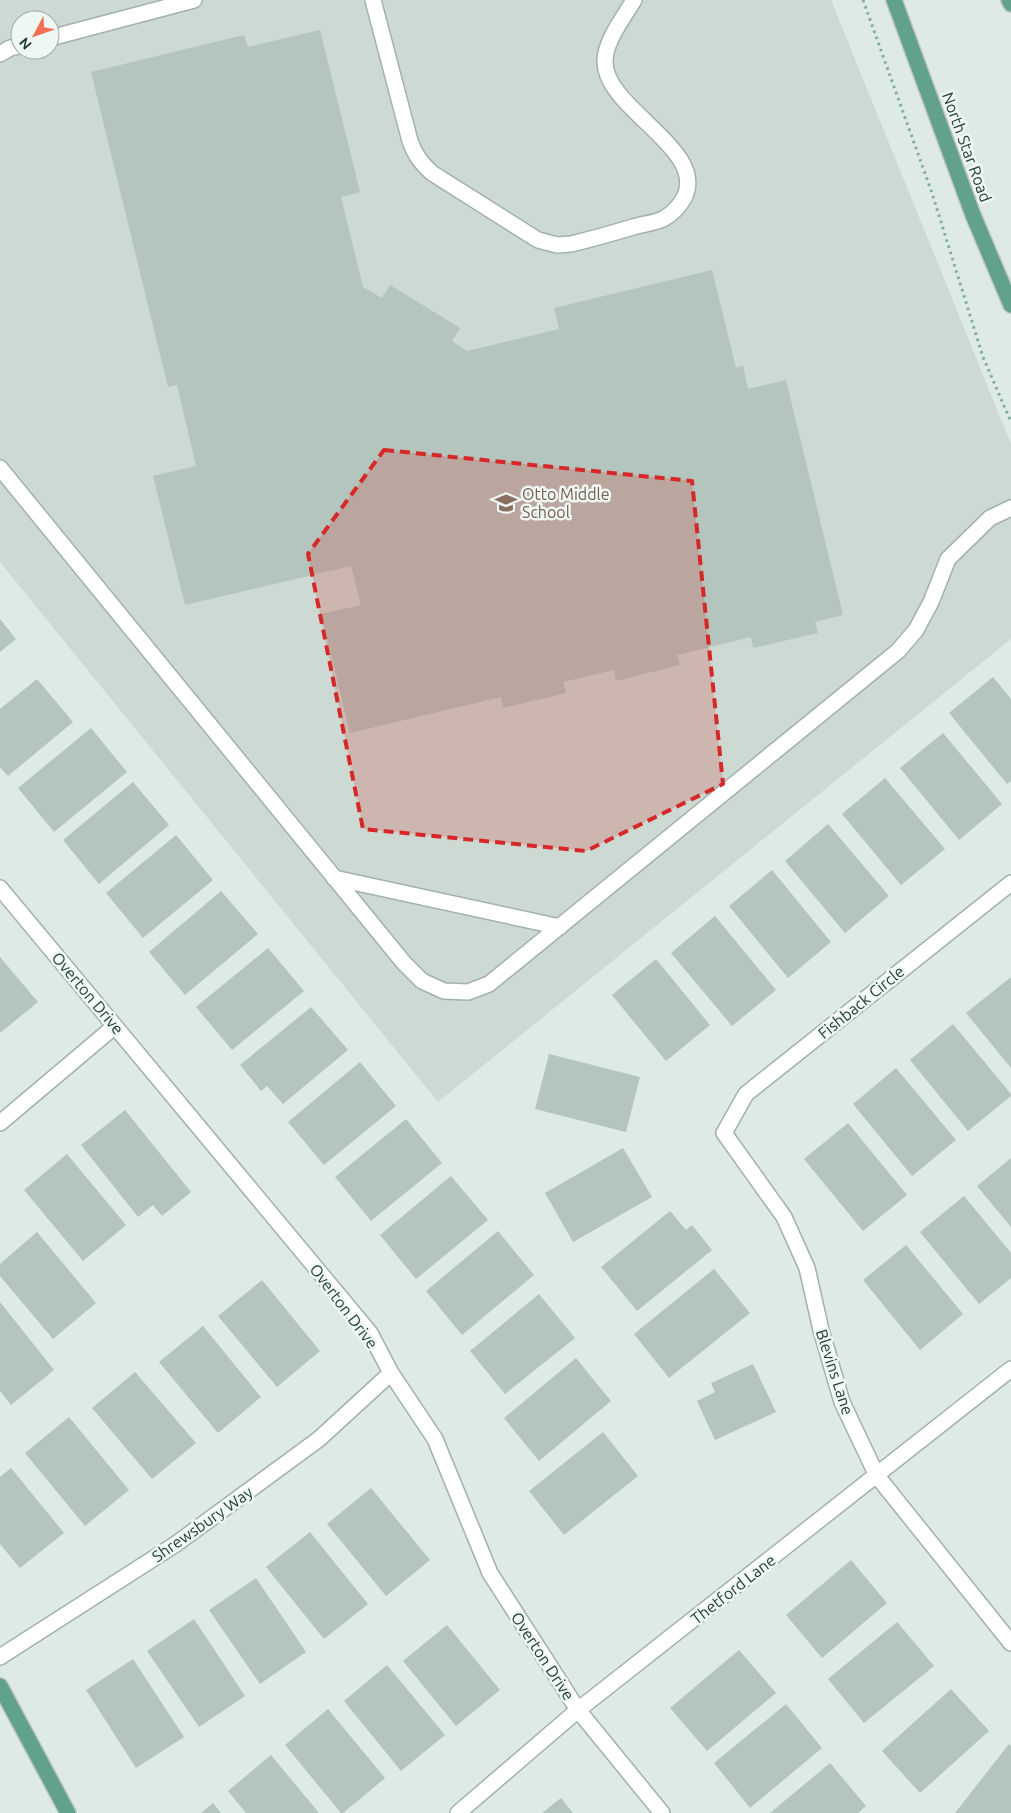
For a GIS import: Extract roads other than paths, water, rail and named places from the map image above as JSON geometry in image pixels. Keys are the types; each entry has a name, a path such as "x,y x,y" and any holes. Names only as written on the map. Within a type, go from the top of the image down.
{"main road":[{"name":"North Star Road","path":"894,0 974,215 1011,305"},
{"path":"1009,0 1011,4"},
{"path":"0,1686 68,1813"}],"street":[{"path":"60,35 194,0"},
{"path":"373,0 410,141 422,164 432,173 538,240 558,245 571,244 663,218 679,207 687,191 686,170 677,154 618,93 608,77 604,62 606,47 634,0"},
{"path":"0,468 404,963 422,981 444,991 468,992 489,984 898,652 916,630 931,602 948,559 990,518 1011,508"},
{"path":"334,878 560,927"},
{"name":"Fishback Circle","path":"724,1133 746,1094 1011,883"},
{"name":"Overton Drive","path":"0,888 370,1334 391,1373 435,1439 490,1573 578,1710 662,1813"},
{"path":"0,1123 115,1026"},
{"name":"Blevins Lane","path":"724,1133 784,1217 807,1268 821,1330 842,1402 877,1476 1011,1643"},
{"name":"Thetford Lane","path":"458,1813 578,1710 1011,1369"},
{"name":"Shrewsbury Way","path":"0,1658 176,1544 319,1439 391,1373"}],"place":[{"name":"Otto Middle School","path":"506,503"}]}
